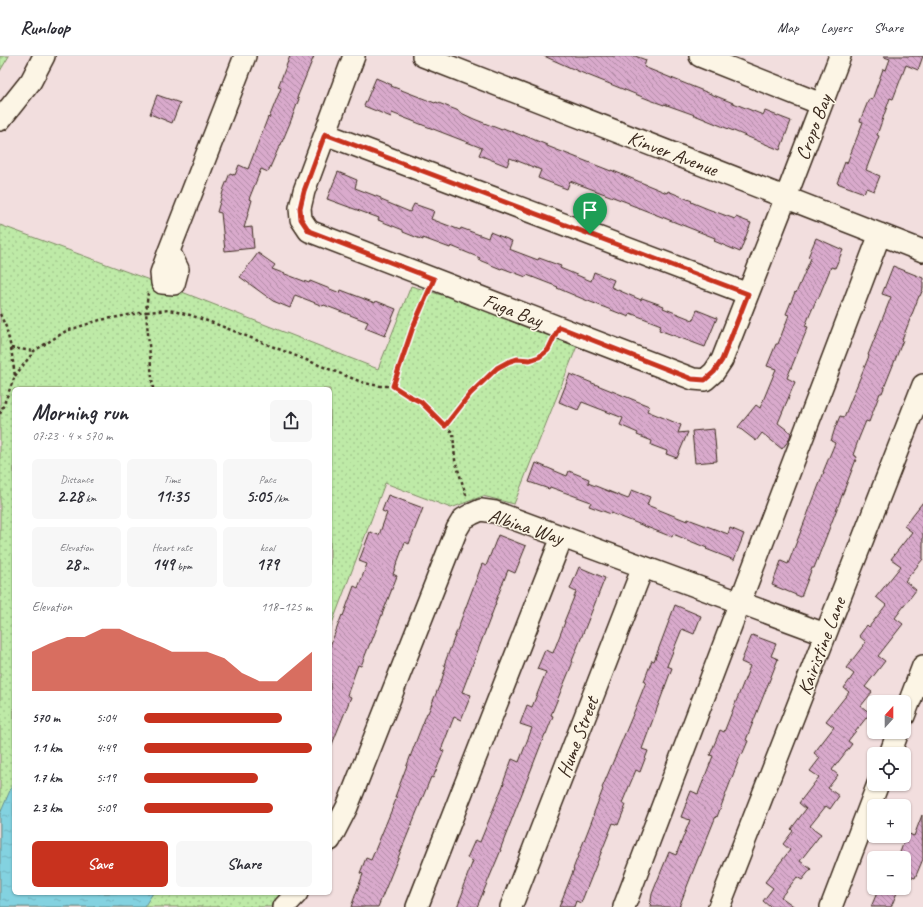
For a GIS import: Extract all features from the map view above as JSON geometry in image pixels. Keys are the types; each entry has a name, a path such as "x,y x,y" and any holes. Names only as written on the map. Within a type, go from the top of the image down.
{"street":[{"path":"0,120 31,81 44,56"},
{"path":"161,273 244,56"},
{"name":"Fuga Bay","path":"354,56 304,191 300,208 301,219 309,231 692,379 705,380 714,372 722,360 786,198"},
{"name":"Kinver Avenue","path":"423,56 923,251"},
{"path":"700,56 821,104"},
{"name":"Cropo Bay","path":"786,198 840,56"},
{"path":"325,134 748,294"},
{"path":"624,907 880,234"},
{"name":"Kairistine Lane","path":"718,907 923,385"},
{"name":"Albina Way","path":"332,836 347,806 457,529 463,519 472,514 482,510 495,512 825,634"},
{"path":"417,907 562,537"},
{"name":"Hume Street","path":"511,907 643,567"},
{"path":"911,698 923,666"},
{"path":"831,907 875,791"},
{"path":"284,907 295,895"}],"path":[{"path":"153,387 146,312 147,293 155,277 161,273"},
{"path":"393,386 413,327 434,279"},
{"path":"0,414 15,376 34,351 66,331 100,320 146,312 169,310 190,315 216,324 364,383 380,386 393,386 421,402 453,433 455,460 472,514"},
{"path":"0,314 6,327 15,376"},
{"path":"445,426 470,394 497,368 517,359 530,360 539,357 548,350 559,327"},
{"path":"11,348 34,351"}],"green space":[{"path":"0,56 9,56 0,71"},
{"path":"0,225 182,292 378,369 411,286 581,336 514,504 483,496 451,508 385,483 332,624 332,387 12,387 12,895 284,895 274,907 0,907"}],"water":[{"path":"12,786 12,895 152,895 144,907 0,907 0,814"}],"building":[{"path":"290,56 314,56 297,98 299,99 280,147 268,172 261,169 249,199 252,200 244,228 252,227 254,248 225,251 221,213 217,212 224,188 230,173 235,175 239,165 248,169 281,88 278,87"},
{"path":"544,56 635,56 646,60 644,67 763,115 765,111 791,121 780,150 692,114 650,100"},
{"path":"884,56 923,56 918,70 906,65 893,99 890,98 877,135 879,136 866,170 880,176 874,191 866,188 864,193 837,183 845,162 847,163 863,122 860,121 869,99 872,100 883,69 886,70 890,59"},
{"path":"376,78 392,85 391,86 459,111 474,119 502,130 503,128 523,135 547,146 667,193 668,191 708,209 751,223 740,252 714,241 715,238 629,203 570,181 567,189 538,178 541,170 510,158 507,166 479,155 482,148 392,113 391,117 364,106"},
{"path":"157,95 180,103 172,123 150,114"},
{"path":"338,172 357,180 355,188 381,198 381,200 410,212 414,204 434,211 431,219 460,230 461,228 488,238 490,232 512,241 509,249 538,260 539,258 561,266 560,268 591,281 594,272 614,280 611,287 641,300 642,298 664,306 663,308 693,320 697,310 717,318 705,347 659,330 661,325 630,313 629,317 527,275 526,277 502,268 501,269 479,260 480,258 451,246 450,248 423,238 423,240 378,220 379,218 327,199"},
{"path":"816,238 843,250 835,268 831,267 818,299 817,298 805,326 808,327 787,378 795,382 778,423 791,433 789,440 782,449 762,433 756,441 738,427 756,405 760,408 776,369 767,366 776,344 778,344 789,315 786,314 811,258 808,257"},
{"path":"258,253 275,265 272,269 309,283 310,281 340,293 341,290 396,309 385,336 365,328 368,322 295,295 290,308 273,301 240,277"},
{"path":"893,266 923,278 923,289 882,393 880,393 869,422 866,421 859,438 853,455 857,457 814,568 812,568 801,597 772,585 781,561 788,564 835,443 831,441 835,428 840,416 844,417 869,356 868,355 891,297 882,294"},
{"path":"570,374 649,406 647,411 681,425 678,433 688,432 677,458 666,454 667,451 651,445 652,441 637,435 638,433 620,425 623,418 582,402 578,410 559,402"},
{"path":"714,429 717,461 695,463 692,431"},
{"path":"536,463 567,476 569,471 589,479 588,483 628,499 632,490 650,497 647,505 687,521 688,519 728,534 730,528 744,534 734,560 673,534 672,537 589,506 591,502 550,487 549,489 529,482"},
{"path":"388,495 423,508 409,544 405,542 393,574 397,576 361,666 358,665 347,695 351,697 332,744 332,641 354,586 358,588 367,564 359,561 370,532 379,535 387,513 382,511"},
{"path":"923,502 923,559 905,581 916,590 895,618 903,624 878,656 885,661 865,687 872,692 870,695 867,695 867,698 861,706 867,711 867,717 848,741 852,744 832,770 838,775 828,788 839,796 830,809 826,806 810,826 821,834 800,861 811,869 802,880 797,877 781,897 795,907 770,907 763,901 773,888 765,882 790,850 783,844 793,831 791,829 806,809 799,803 819,777 810,771 820,758 814,753 834,727 826,721 849,692 844,688 854,674 846,668 866,642 859,636 867,625 869,627 886,605 876,597 901,566 891,559 912,532 904,526"},
{"path":"498,535 526,546 515,573 508,570 462,692 471,695 461,720 454,717 441,750 444,751 433,778 431,777 378,907 351,907 363,874 360,873 366,858 371,860 397,797 395,797 427,713 442,679 446,666 444,665 482,564 486,566"},
{"path":"579,567 605,578 551,715 553,716 501,850 477,907 457,907 473,861 467,858 475,840 480,842 512,759 519,762 532,728 520,724 527,705 532,707 546,672 537,669 545,650 553,653 565,622 576,592 570,589"},
{"path":"675,605 701,616 694,634 682,629 667,666 672,668 642,749 648,751 640,772 636,770 622,803 626,805 618,825 613,823 581,903 576,901 574,907 559,907 594,815 603,789 602,788 646,682 644,681 652,660 654,661"},
{"path":"752,635 776,644 771,656 778,659 746,740 748,741 742,755 741,754 717,817 716,816 679,907 650,907 652,894 669,852 676,855 690,820 681,817 691,791 698,794 713,756 710,755 720,730 724,732 750,666 741,662"},
{"path":"922,815 923,859 915,878 911,877 911,851 901,851 903,843 911,843 911,835 914,836"},
{"path":"876,895 896,895 891,907 871,907"}],"route":[{"path":"325,134 590,234 748,294 722,360 714,372 705,380 692,379 559,327 548,350 539,357 530,360 517,359 497,368 470,394 445,426 421,402 393,386 413,327 434,279 309,231 301,219 300,208 304,191 325,134"}]}
